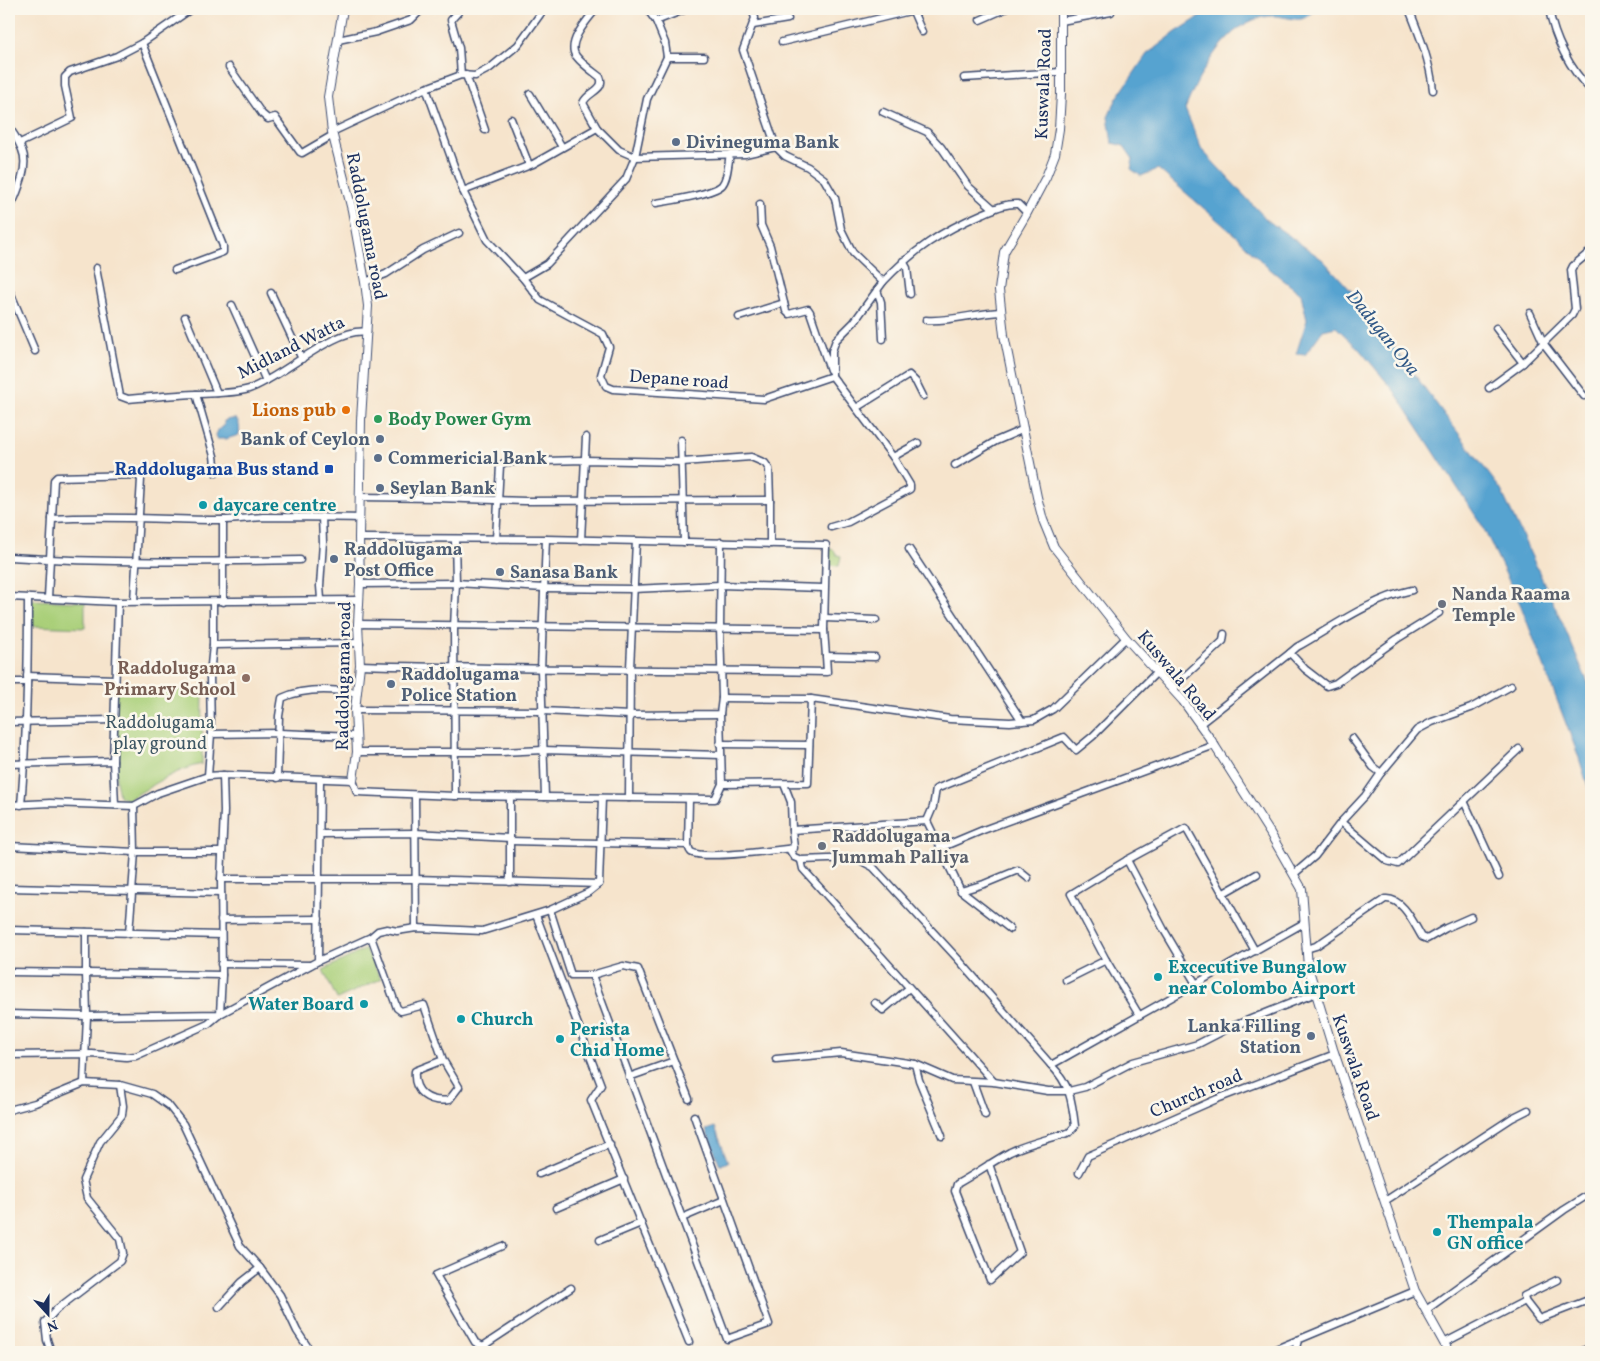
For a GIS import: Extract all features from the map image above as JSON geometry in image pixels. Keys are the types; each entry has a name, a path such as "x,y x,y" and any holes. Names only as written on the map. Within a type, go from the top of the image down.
{"street":[{"path":"20,143 72,118 65,86 66,77 70,72 117,56 142,43 191,9"},
{"name":"Raddolugama road","path":"343,9 328,97 333,133 352,210 368,306 360,420 360,584 358,624 360,665 355,710 357,752 353,780"},
{"path":"338,40 376,32 411,20 422,9"},
{"path":"461,9 451,20 464,75 485,130"},
{"path":"228,67 262,114 268,118 275,118 302,153 319,145 333,133 426,88 464,75 475,76 490,68 518,45 544,9"},
{"path":"596,9 575,39 573,45 575,55 600,77 602,82 601,86 585,98 583,103 597,128 619,150 635,156 745,154 776,147"},
{"path":"523,278 547,264 626,179 635,156 647,99 667,57 665,43 656,21 647,9"},
{"path":"656,21 686,9"},
{"path":"752,9 755,18 743,50 776,147 785,156 808,167 824,179 835,198 841,230 853,253 883,282"},
{"path":"782,42 910,12 911,9 922,32"},
{"path":"980,20 1005,9"},
{"name":"Kuswala Road","path":"1061,9 1059,129 1055,154 1027,213 1004,252 999,290 1004,335 1043,520 1054,547 1126,638 1172,688 1215,745 1302,889 1308,967 1335,1054 1415,1291 1449,1352"},
{"path":"1409,9 1424,46 1431,72 1432,90"},
{"path":"1549,9 1560,43 1578,78 1591,90"},
{"path":"1061,21 1111,12"},
{"path":"753,25 788,19"},
{"path":"142,43 224,246 224,252 175,270"},
{"path":"667,57 704,57"},
{"path":"964,78 1061,72"},
{"name":"Depane road","path":"426,88 463,191 487,240 523,278 540,300 603,334 609,347 601,375 606,386 613,389 764,399 832,376"},
{"path":"530,94 562,148"},
{"path":"883,112 927,132 942,147 968,186 994,209"},
{"path":"511,119 529,165"},
{"path":"9,127 20,143 26,161 24,174 14,201 9,208"},
{"path":"463,191 529,165 597,128"},
{"path":"656,203 687,198 721,186 725,180 730,154"},
{"path":"832,376 832,351 836,340 854,322 883,282 903,261 956,225 1007,203 1018,204 1027,213"},
{"path":"760,204 761,225 770,246 786,311 789,314 808,310 810,312 832,376 893,457 910,484 910,488 848,522 831,527"},
{"path":"365,282 386,274 423,250 459,233"},
{"path":"1489,388 1523,363 1572,315 1575,308 1571,270 1573,266 1591,251"},
{"path":"903,261 907,268 910,294"},
{"name":"Midland Watta","path":"96,268 120,396 128,400 248,389 266,381 329,342 358,330 367,332"},
{"path":"877,290 881,302 883,339"},
{"path":"9,292 34,352"},
{"path":"271,293 302,359"},
{"path":"739,317 784,303"},
{"path":"232,305 266,381"},
{"path":"926,320 935,321 980,313 1000,312"},
{"path":"1530,313 1544,344 1584,396"},
{"path":"184,317 217,393"},
{"path":"1496,328 1523,363"},
{"path":"856,408 909,375 916,382 923,396"},
{"path":"196,394 214,456 216,473"},
{"path":"955,464 996,441 1024,429"},
{"path":"581,540 586,437"},
{"path":"681,440 684,542"},
{"path":"893,457 918,443"},
{"path":"496,539 500,465 506,462 584,460 682,462 751,457 765,463 770,469 770,544"},
{"path":"48,598 54,480 57,477 87,475 137,475 140,479 134,601"},
{"path":"360,497 552,501 770,500"},
{"path":"52,519 86,517 223,520 262,517 359,518"},
{"path":"321,600 322,517"},
{"path":"223,520 223,602"},
{"path":"359,538 546,539 826,546 824,630 827,672 630,668 541,670 360,665"},
{"path":"454,796 455,539"},
{"path":"545,798 541,670 546,539"},
{"path":"629,798 630,668 636,542"},
{"path":"9,805 50,803 134,806 158,793 208,776 223,775 353,780 357,792 415,795 716,799 722,784 720,755 722,698 720,628 721,542"},
{"path":"908,549 1022,721"},
{"path":"9,557 50,560 224,562 300,560"},
{"path":"360,584 456,583 544,588 633,589 720,585 824,588"},
{"path":"1200,724 1297,647 1374,603 1394,594 1412,590"},
{"path":"9,597 118,602 359,600"},
{"path":"21,805 26,722 28,599"},
{"path":"115,805 113,761 118,602"},
{"path":"208,776 211,734 210,675 214,602"},
{"path":"1290,654 1327,686 1336,683 1398,639 1439,613"},
{"path":"825,618 876,620"},
{"path":"358,624 824,630"},
{"path":"1172,688 1223,641 1224,634"},
{"path":"722,698 811,699 950,718 1010,722 1034,720 1054,709 1126,638"},
{"path":"213,645 360,643"},
{"path":"826,656 875,657"},
{"path":"1010,929 960,891 927,821 933,807 936,789 1064,737 1076,750 1093,736 1156,672"},
{"path":"9,682 27,679 115,679"},
{"path":"1294,874 1315,856 1417,730 1432,722 1471,708 1511,686"},
{"path":"276,778 279,716 282,698 296,692 337,690 357,692"},
{"path":"722,784 808,784 811,699"},
{"path":"355,710 542,711 630,715 720,714"},
{"path":"9,722 114,720"},
{"path":"211,734 279,733 356,736"},
{"path":"1352,738 1374,767 1381,773"},
{"path":"720,744 808,745"},
{"path":"940,848 983,830 1215,745"},
{"path":"1341,822 1387,861 1398,864 1519,749"},
{"path":"357,752 502,752 544,750 720,755"},
{"path":"9,764 113,761"},
{"path":"220,1014 222,975 223,775"},
{"path":"316,963 319,919 320,780"},
{"path":"689,799 688,845 689,850 693,853 708,855 790,849 794,848 791,802 784,784"},
{"path":"415,795 416,928"},
{"path":"510,797 510,882"},
{"path":"9,1055 85,1054 126,1058 136,1056 208,1024 220,1014 316,963 371,937 378,931 416,928 482,931 550,910 589,892 599,884 602,798"},
{"path":"1464,801 1499,877"},
{"path":"130,934 135,852 134,806"},
{"path":"792,830 927,821"},
{"path":"1138,1015 1071,894 1127,860 1186,828 1254,951"},
{"path":"320,834 415,833 510,839 688,845"},
{"path":"9,846 135,852 222,852"},
{"path":"790,849 794,856 802,860 856,858 873,867 958,959 1066,1083 1075,1126 1070,1132 1012,1151 989,1164 976,1174 957,1184 954,1191 990,1280 1020,1252 989,1164"},
{"path":"802,860 803,869 994,1082"},
{"path":"1127,860 1196,984"},
{"path":"960,891 1018,870 1028,878"},
{"path":"1222,894 1257,874"},
{"path":"221,879 415,879 599,884"},
{"path":"9,888 221,894"},
{"path":"1306,949 1316,946 1385,899 1391,898 1399,903 1422,937 1427,939 1471,917"},
{"path":"550,910 572,975 592,975 623,966 638,969 689,1099"},
{"path":"536,915 601,1085 591,1100 689,1342"},
{"path":"221,920 319,919"},
{"path":"1051,1065 1304,923"},
{"path":"9,930 221,935"},
{"path":"84,1083 87,1016 86,932"},
{"path":"371,937 397,1008 401,1011 424,1005 443,1060 459,1087 449,1100 438,1102 420,1093 414,1080 415,1071 443,1060"},
{"path":"1066,980 1106,960"},
{"path":"222,964 316,963"},
{"path":"9,972 222,975"},
{"path":"592,975 727,1339 769,1324 694,1116"},
{"path":"875,1003 883,1010 909,988"},
{"path":"776,1059 841,1053 915,1064 952,1080 994,1082 1048,1091 1069,1091 1085,1087 1133,1062 1198,1044 1232,1027 1316,993"},
{"path":"9,1014 87,1016 220,1014"},
{"name":"Church road","path":"1079,1174 1088,1156 1217,1099 1335,1054"},
{"path":"629,1077 674,1061"},
{"path":"915,1064 919,1080 942,1136"},
{"path":"973,1082 985,1115"},
{"path":"9,1110 35,1103 84,1083 120,1085 152,1094 169,1106 183,1124 240,1246 260,1268 280,1295 297,1331 310,1352"},
{"path":"51,1352 46,1340 45,1322 57,1309 120,1261 123,1253 120,1239 87,1198 83,1180 100,1142 122,1115 123,1106 120,1085"},
{"path":"1385,1200 1512,1118 1528,1110"},
{"path":"539,1174 610,1144"},
{"path":"556,1208 624,1179"},
{"path":"1426,1310 1591,1192"},
{"path":"682,1218 724,1200"},
{"path":"600,1240 641,1223"},
{"path":"502,1246 436,1275 475,1342 482,1349 571,1288"},
{"path":"219,1307 242,1282 260,1268"},
{"path":"1557,1280 1524,1296 1525,1301 1539,1319 1591,1299"},
{"path":"1269,1352 1415,1291"},
{"path":"1444,1344 1525,1301"},
{"path":"1295,1352 1298,1340"},
{"path":"1581,1352 1591,1347"}],"green space":[{"path":"826,548 834,550 837,555 841,556 839,566 826,565"},
{"path":"32,600 85,602 85,628 32,626"},
{"name":"Raddolugama play ground","path":"116,690 203,690 202,764 182,770 127,800 119,796 116,780"},
{"path":"366,949 381,979 337,999 323,970"}],"water":[{"path":"1212,9 1318,9 1301,19 1270,16 1254,20 1240,27 1217,50 1198,80 1185,109 1202,150 1267,220 1323,260 1355,295 1501,490 1563,624 1591,690 1591,796 1578,755 1521,606 1483,527 1395,392 1359,349 1336,327 1323,330 1305,355 1296,354 1307,320 1301,294 1266,266 1236,236 1158,169 1141,176 1131,169 1133,159 1124,146 1112,143 1108,117 1117,98 1147,54 1176,32"},
{"path":"236,419 239,435 226,439 217,439 218,430 224,426 224,421"},
{"path":"715,1127 728,1162 720,1165 706,1130"}],"place":[{"name":"Divineguma Bank","path":"676,142"},
{"name":"Lions pub","path":"346,410"},
{"name":"Body Power Gym","path":"378,419"},
{"name":"Bank of Ceylon","path":"380,439"},
{"name":"Commericial Bank","path":"378,458"},
{"name":"Raddolugama Bus stand","path":"329,469"},
{"name":"Seylan Bank","path":"380,488"},
{"name":"daycare centre","path":"203,505"},
{"name":"Raddolugama Post Office","path":"334,559"},
{"name":"Sanasa Bank","path":"500,572"},
{"name":"Nanda Raama Temple","path":"1442,604"},
{"name":"Raddolugama Primary School","path":"246,678"},
{"name":"Raddolugama Police Station","path":"391,684"},
{"name":"Raddolugama Jummah Palliya","path":"822,846"},
{"name":"Excecutive Bungalow near Colombo Airport","path":"1158,977"},
{"name":"Water Board","path":"364,1004"},
{"name":"Church","path":"461,1019"},
{"name":"Lanka Filling Station","path":"1311,1036"},
{"name":"Perista Chid Home","path":"560,1039"},
{"name":"Thempala GN office","path":"1437,1232"}],"water label":[{"name":"Dadugan Oya","path":"1384,332"}]}
